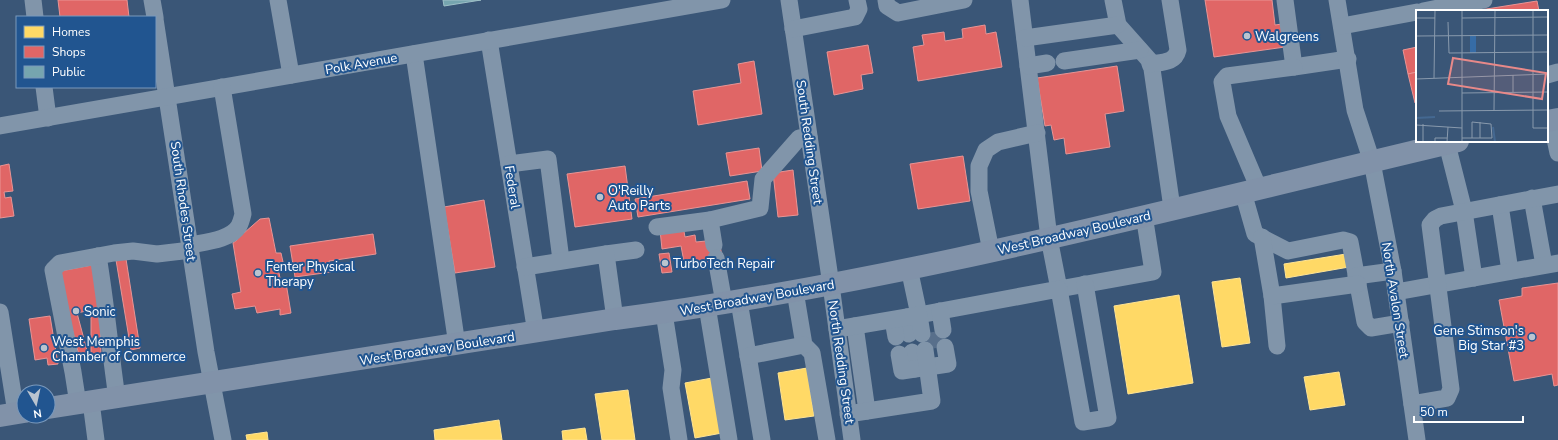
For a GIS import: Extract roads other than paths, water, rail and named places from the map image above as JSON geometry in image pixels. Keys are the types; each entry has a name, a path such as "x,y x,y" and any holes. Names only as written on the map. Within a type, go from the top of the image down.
{"main road":[{"name":"West Broadway Boulevard","path":"56,407 536,333 615,319 664,313 831,285 1049,238 1452,142"}],"street":[{"path":"32,0 35,16"},
{"name":"South Rhodes Street","path":"152,0 155,16"},
{"path":"278,0 291,75"},
{"name":"Polk Avenue","path":"0,126 722,0"},
{"name":"South Redding Street","path":"789,0 831,285"},
{"path":"793,29 855,17 858,9 857,0"},
{"path":"886,0 887,6 898,12 964,0"},
{"path":"1020,0 1049,238 1083,422 1108,418 1085,284"},
{"path":"1113,0 1118,26 1140,50 1150,64 1172,208"},
{"path":"1150,64 1171,60 1177,56 1178,50 1170,0"},
{"path":"1280,0 1288,17"},
{"path":"1285,0 1294,67"},
{"name":"North Avalon Street","path":"1337,0 1348,59 1355,110 1372,162 1396,292 1417,440"},
{"path":"1428,10 1474,1"},
{"path":"1342,26 1416,12"},
{"name":"South Rhodes Street","path":"156,24 206,352 223,440"},
{"path":"1025,38 1118,26"},
{"name":"Federal","path":"490,40 536,333"},
{"path":"1064,61 1140,50"},
{"path":"414,54 457,345"},
{"path":"1348,59 1227,76 1222,82 1228,116 1251,191 1255,234 1288,251 1344,240 1350,242 1365,322 1371,328 1401,323"},
{"path":"1028,66 1047,63"},
{"path":"1548,75 1558,72"},
{"path":"96,440 73,372 53,270 60,263 98,256 133,251 157,254 190,247 215,240 232,233 239,227 244,214 222,87"},
{"path":"44,88 48,118"},
{"path":"1552,120 1558,153"},
{"path":"991,251 979,191 979,166 986,150 998,142 1037,133"},
{"path":"657,227 710,220 760,208 763,179 799,138 809,137"},
{"path":"1452,142 1474,278"},
{"path":"509,164 548,159 561,260"},
{"path":"1412,404 1447,398 1451,389 1430,225 1435,219 1441,216 1558,194"},
{"path":"1396,292 1551,264 1532,198"},
{"path":"1500,205 1510,272"},
{"path":"837,329 1153,272 1144,215"},
{"path":"710,220 724,303 729,440"},
{"path":"1262,237 1272,296 1277,346"},
{"path":"525,267 561,260 636,250"},
{"path":"606,254 615,319"},
{"path":"98,256 107,305 111,357 117,398"},
{"path":"848,414 932,401 909,268"},
{"path":"1272,296 1357,280 1392,271"},
{"name":"North Redding Street","path":"831,285 852,440"},
{"path":"795,291 804,345 812,353 827,440"},
{"path":"724,303 748,356 762,440"},
{"path":"0,312 13,414"},
{"path":"664,313 674,370 671,388 679,440"},
{"path":"918,315 922,342 902,371 927,368"},
{"path":"855,326 867,411"},
{"path":"748,356 804,345"}],"tunnel":[{"path":"933,332 936,348"}],"place":[{"name":"Walgreens","path":"1247,36"},
{"name":"O'Reilly Auto Parts","path":"600,197"},
{"name":"TurboTech Repair","path":"665,263"},
{"name":"Fenter Physical Therapy","path":"258,273"},
{"name":"Sonic","path":"76,311"},
{"name":"Gene Stimson's Big Star #3","path":"1532,337"},
{"name":"West Memphis Chamber of Commerce","path":"44,348"}]}
